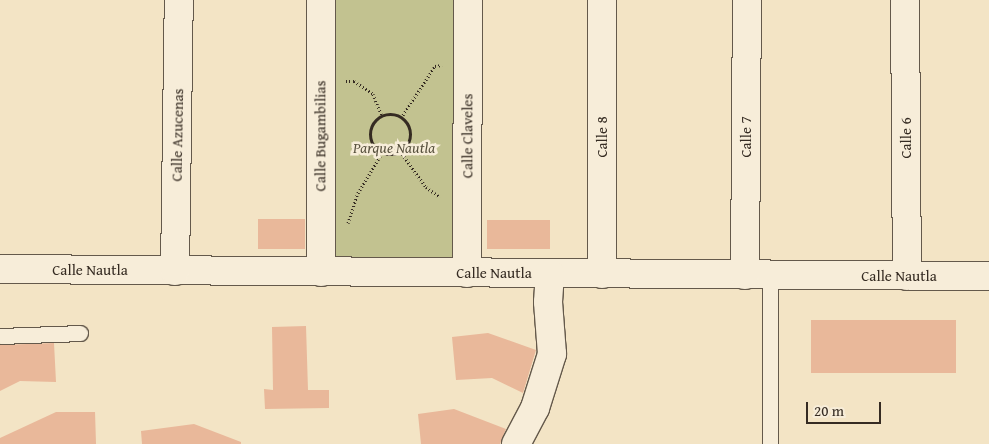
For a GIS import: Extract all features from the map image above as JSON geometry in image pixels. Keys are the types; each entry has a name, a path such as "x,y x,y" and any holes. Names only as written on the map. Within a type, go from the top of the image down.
{"street":[{"name":"Calle Azucenas","path":"176,270 179,0"},
{"name":"Calle Bugambilias","path":"321,0 321,272"},
{"name":"Calle Claveles","path":"467,273 468,0"},
{"name":"Calle 8","path":"602,0 602,274"},
{"name":"Calle 7","path":"747,0 758,275"},
{"name":"Calle 6","path":"905,0 907,276"},
{"name":"Calle Nautla","path":"0,269 989,276"},
{"path":"516,444 535,408 552,354 548,302 550,274"}],"lane":[{"path":"758,275 770,444"},
{"path":"0,336 80,333"}],"path":[{"path":"401,118 435,66 468,64"},
{"path":"320,80 354,81 373,94 382,116"},
{"path":"395,115 401,118 409,128 410,135 408,141 400,151 388,154 382,153 372,144 370,138 372,125 382,116 395,115"},
{"path":"400,151 426,187 467,216"},
{"path":"320,242 337,239 351,220 358,193 382,153"}],"green space":[{"name":"Parque Nautla","path":"322,0 466,0 466,272 322,272"}],"building":[{"path":"258,219 305,219 305,249 258,249"},
{"path":"487,220 550,220 550,249 487,249"},
{"path":"811,320 956,320 956,373 811,373"},
{"path":"306,326 308,390 329,390 329,408 265,409 264,389 273,390 272,327"},
{"path":"488,333 536,350 523,393 492,378 456,380 452,337"},
{"path":"54,343 56,382 20,381 0,391 0,345"},
{"path":"454,409 506,429 500,444 421,444 418,414"},
{"path":"56,412 95,412 96,444 0,444 0,438"},
{"path":"194,424 241,442 241,444 142,444 141,431"}]}
